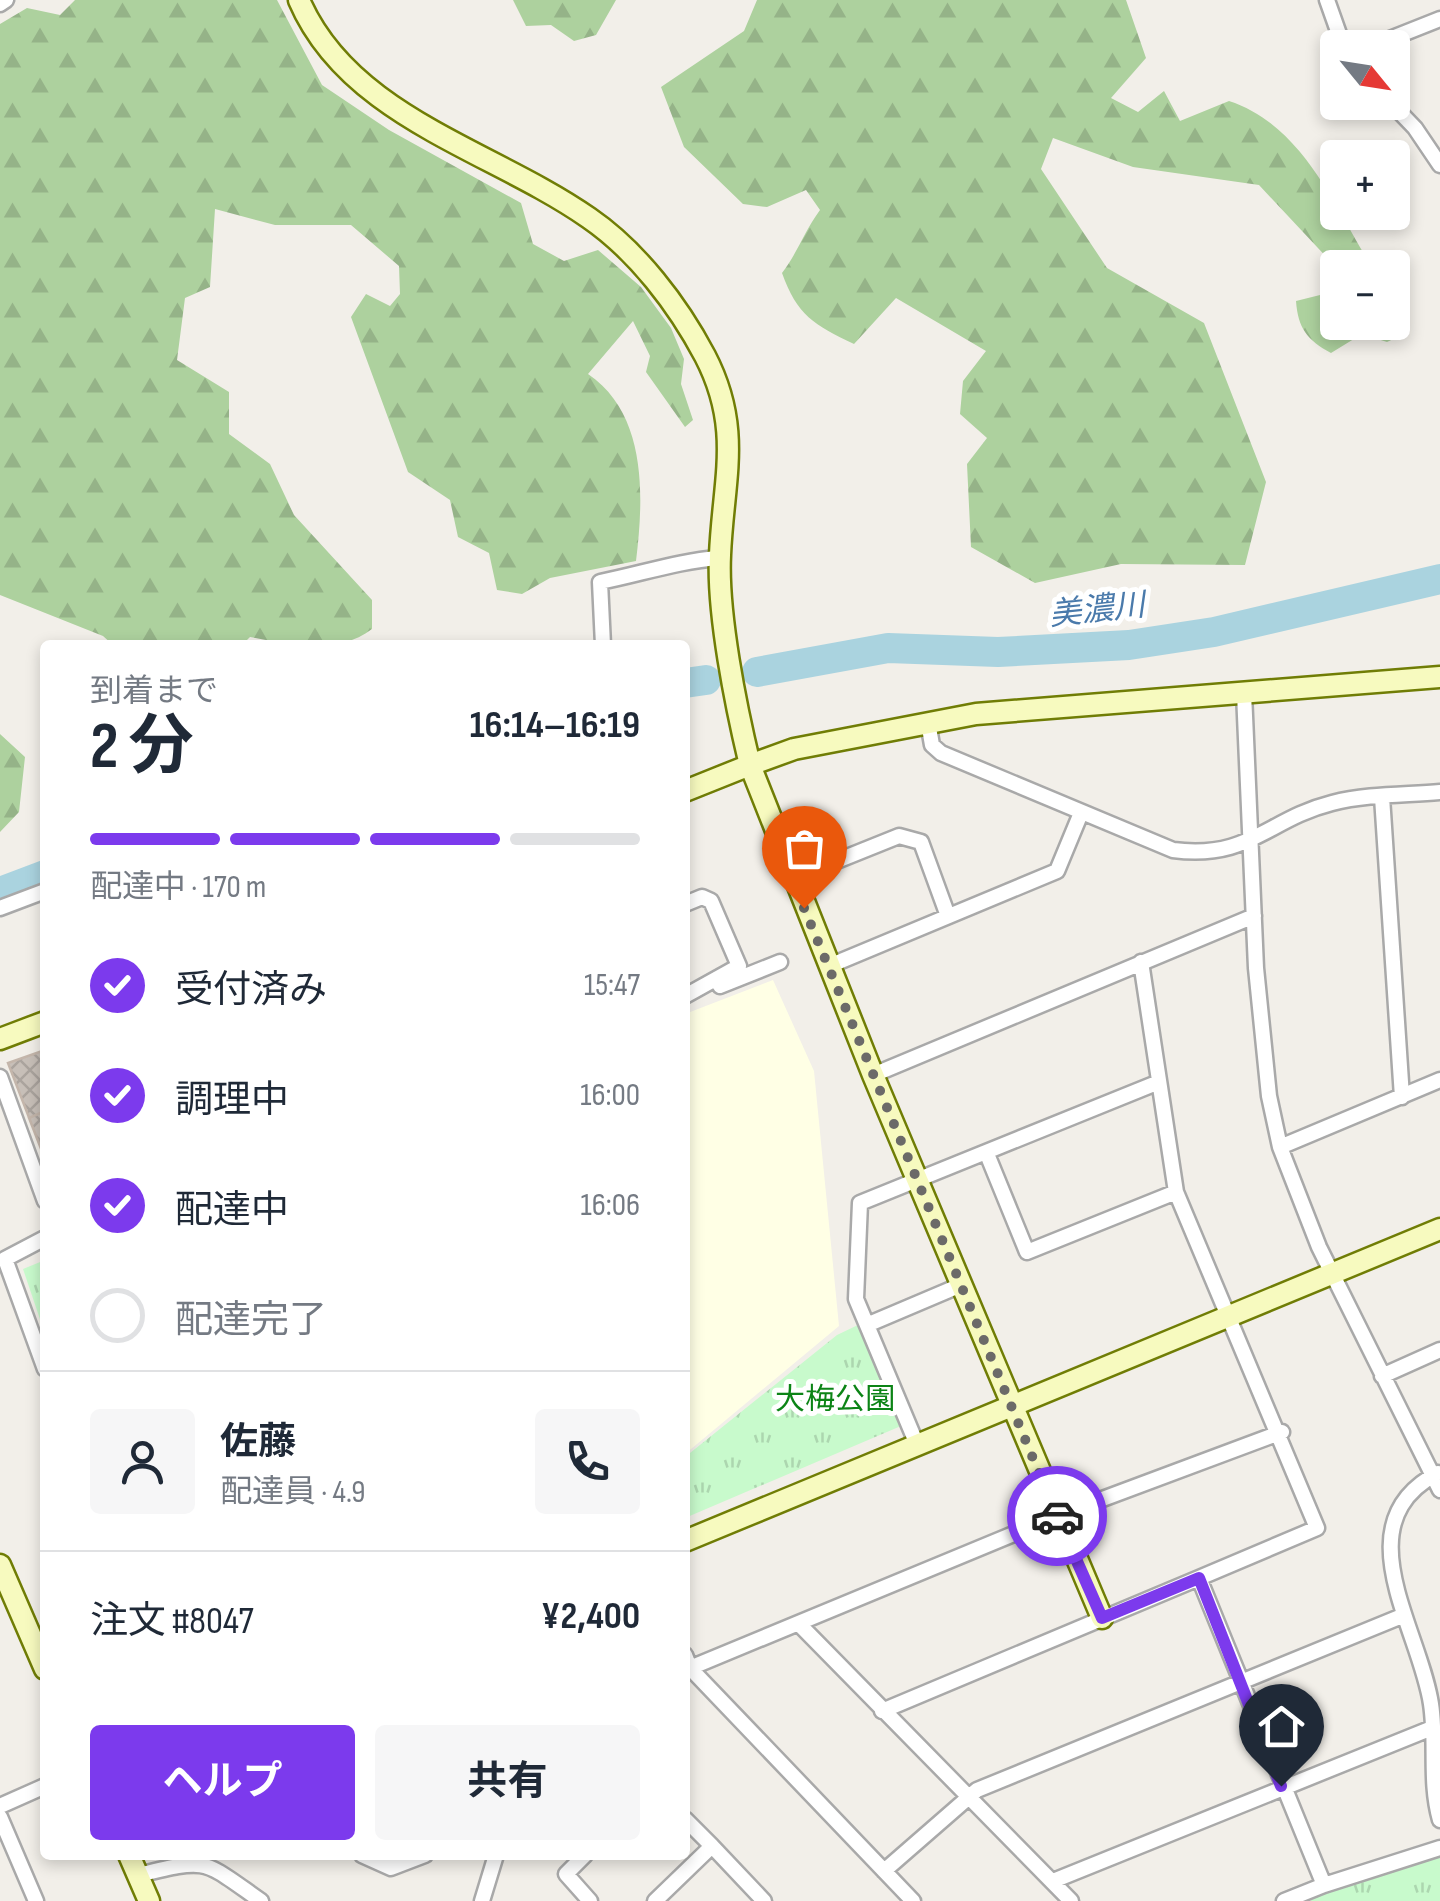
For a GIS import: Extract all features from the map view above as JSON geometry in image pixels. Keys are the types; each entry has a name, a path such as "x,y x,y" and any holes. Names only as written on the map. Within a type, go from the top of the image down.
{"street":[{"path":"299,0 321,44 357,82 591,219 654,281 705,356 724,404 731,457 720,558 731,663 750,764 873,1075 1102,1618"},
{"path":"1327,0 1338,30"},
{"path":"1410,31 1440,19"},
{"path":"1407,120 1440,165"},
{"path":"603,640 600,582 652,572 677,561 720,558"},
{"path":"690,789 794,748 928,722 1035,708 1440,678"},
{"path":"1244,693 1249,842 1264,1060 1280,1147 1302,1207 1382,1376 1437,1473 1440,1490"},
{"path":"928,722 932,745 941,753 1173,850 1216,852 1249,842 1331,803 1440,792"},
{"path":"1382,797 1402,1096"},
{"path":"830,966 1057,871 1081,813"},
{"path":"792,878 899,836 922,842 948,916"},
{"path":"0,908 40,893"},
{"path":"690,902 702,898 711,901 739,966 690,993"},
{"path":"873,1075 1254,916"},
{"path":"712,982 716,987 780,962"},
{"path":"882,1710 1317,1528 1281,1432 1226,1316 1176,1192 1142,962"},
{"path":"0,1039 40,1024"},
{"path":"0,1077 40,1188"},
{"path":"1280,1147 1440,1080"},
{"path":"918,1447 856,1298 860,1202 1160,1082"},
{"path":"987,1154 1027,1252 1176,1192"},
{"path":"690,1539 1012,1409 1440,1228"},
{"path":"40,1241 6,1259 40,1355"},
{"path":"869,1324 961,1285"},
{"path":"1382,1376 1440,1350"},
{"path":"690,1663 799,1624 1058,1516 1281,1432"},
{"path":"1437,1473 1407,1495 1390,1535 1402,1616 1424,1674 1432,1728 1433,1796 1440,1820"},
{"path":"0,1565 40,1658"},
{"path":"1199,1578 1324,1885"},
{"path":"884,1871 964,1796 1402,1616"},
{"path":"799,1624 1071,1901"},
{"path":"690,1667 913,1901"},
{"path":"1053,1881 1432,1728"},
{"path":"0,1806 40,1788"},
{"path":"0,1817 36,1901"},
{"path":"690,1824 764,1901"},
{"path":"656,1901 712,1846"},
{"path":"1284,1901 1440,1848"},
{"path":"373,1860 391,1868 412,1860"},
{"path":"482,1901 494,1860"},
{"path":"580,1860 566,1874 585,1899"},
{"path":"149,1901 133,1865 208,1864 260,1901"}],"shaded area":[{"path":"773,980 814,1071 839,1326 690,1450 690,1012"}],"green space":[{"path":"75,0 277,0 322,85 389,130 521,203 533,244 564,261 598,250 641,287 671,328 684,359 681,384 693,420 685,427 646,372 650,356 633,321 588,374 622,411 631,434 640,484 636,561 550,578 522,594 497,590 489,553 458,537 450,500 408,472 351,317 366,294 390,306 400,294 399,266 351,225 275,225 215,209 210,287 185,298 177,360 229,392 229,434 270,464 294,515 372,600 372,629 351,640 107,640 0,595 0,24 27,8 60,15"},
{"path":"513,0 616,0 596,35 574,41 551,25 526,26"},
{"path":"757,0 1126,0 1146,58 1111,98 1138,112 1164,91 1180,121 1229,101 1255,113 1297,149 1320,180 1320,230 1350,230 1362,250 1320,250 1259,185 1133,167 1053,138 1041,169 1107,268 1204,323 1266,482 1245,565 1121,564 1035,583 971,547 967,464 987,438 960,414 963,381 986,351 896,298 854,344 828,331 801,309 782,273 820,210 806,190 767,207 743,204 684,147 661,87 744,31"},
{"path":"1320,295 1320,340 1352,340 1331,353 1316,343 1302,326 1296,301"},
{"path":"0,734 25,757 19,812 0,832"},
{"path":"40,1262 40,1319 23,1269"},
{"name":"大梅公園","path":"860,1324 901,1426 690,1516 690,1453 837,1335"},
{"path":"1440,1848 1440,1901 1310,1901 1332,1888"}],"building":[{"path":"40,1052 40,1146 8,1063"},
{"path":"40,1113 40,1146 29,1118"}],"waterway":[{"name":"美濃川","path":"757,672 888,648 998,652 1129,645 1214,632 1440,579"},
{"name":"美濃川","path":"690,682 706,680"},
{"name":"美濃川","path":"0,892 40,877"}],"way so far":[{"path":"804,908 1057,1516"}],"route":[{"path":"1057,1516 1102,1618 1199,1578 1281,1786"}]}
